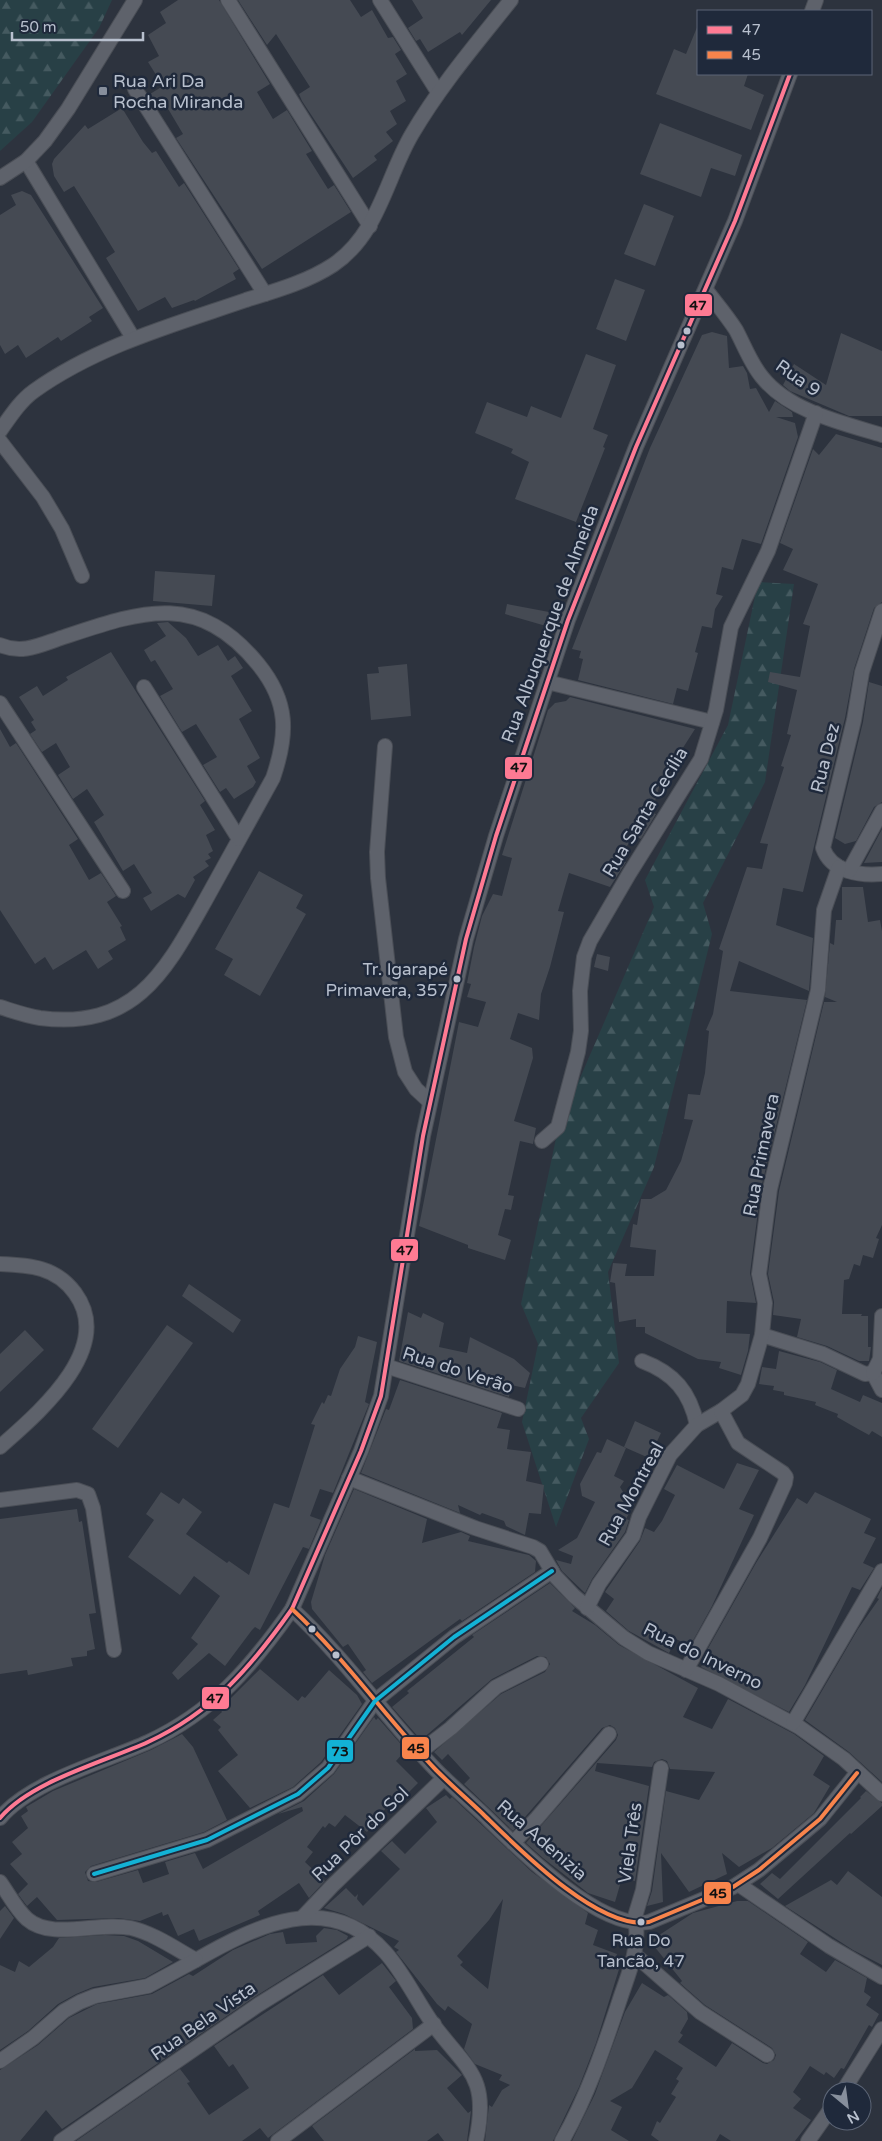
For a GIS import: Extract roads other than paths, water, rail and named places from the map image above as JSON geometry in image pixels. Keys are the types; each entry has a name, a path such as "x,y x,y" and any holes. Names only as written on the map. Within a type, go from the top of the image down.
{"street":[{"path":"0,178 26,161 45,141 68,109 135,0"},
{"path":"228,0 370,226"},
{"path":"380,0 438,92"},
{"path":"0,431 33,392 71,369 133,338 265,294 307,278 334,264 357,243 370,226 400,157 438,92 510,0"},
{"name":"Rua Albuquerque de Almeida","path":"0,1818 8,1808 27,1794 149,1741 188,1721 220,1697 276,1631 292,1609 373,1422 386,1366 406,1234 430,1102 466,939 496,836 568,620 613,502 735,221 790,75"},
{"path":"135,89 265,294"},
{"path":"26,161 133,338"},
{"name":"Rua 9","path":"706,290 734,328 760,375 799,406 882,435"},
{"name":"Rua Santa Cecília","path":"542,1141 558,1127 578,1052 581,1031 580,991 584,957 590,941 696,766 712,722 731,627 768,551 816,413"},
{"path":"0,441 43,498 62,529 82,576"},
{"name":"Rua Dez","path":"844,868 826,855 824,840 854,720 862,672 882,611"},
{"path":"0,645 9,649 27,650 126,617 154,612 182,614 206,622 231,638 251,656 269,677 280,701 284,724 283,750 273,778 174,955 154,983 134,1000 110,1011 80,1018 40,1018 0,1007"},
{"path":"547,682 712,722"},
{"path":"144,686 239,839"},
{"path":"0,704 123,891"},
{"path":"385,746 377,852 378,878 396,1037 405,1072 416,1089 430,1102"},
{"name":"Rua Primavera","path":"721,1411 742,1395 748,1384 762,1335 765,1303 759,1274 770,1189 818,990 824,910 844,868 882,811"},
{"path":"844,868 868,875 882,874"},
{"path":"0,1264 41,1267 56,1275 69,1285 79,1298 86,1317 86,1335 74,1368 54,1395 0,1447"},
{"path":"873,1373 880,1359 882,1316"},
{"path":"762,1335 823,1354 865,1374 873,1373"},
{"path":"642,1361 655,1367 683,1388 693,1406 697,1425"},
{"name":"Rua do Verão","path":"386,1366 518,1408"},
{"path":"873,1373 882,1390"},
{"path":"686,1670 760,1538 786,1483 783,1473 738,1443 721,1411"},
{"name":"Rua Montreal","path":"587,1608 599,1584 633,1536 639,1516 670,1455 697,1425 721,1411"},
{"name":"Rua do Inverno","path":"349,1478 475,1528 540,1551 552,1571 587,1608 604,1622 648,1653 793,1723 844,1759 882,1794"},
{"path":"0,1500 77,1490 88,1494 93,1508 114,1650"},
{"path":"94,1874 207,1840 298,1794 328,1768 375,1701 454,1637 552,1571"},
{"path":"793,1723 882,1572"},
{"name":"Rua Adenizia","path":"292,1609 339,1658 444,1778 539,1868 572,1893 598,1908 634,1924"},
{"path":"420,1752 451,1728 496,1687 541,1664"},
{"path":"513,1843 609,1734"},
{"name":"Viela Três","path":"562,2141 578,2114 589,2087 635,1955 638,1939 634,1924 643,1890 661,1768"},
{"path":"634,1924 656,1919 738,1884 759,1870 810,1830 838,1799 857,1773"},
{"name":"Rua Pôr do Sol","path":"302,1918 332,1886 444,1778"},
{"path":"0,1882 26,1918 37,1926 56,1930 94,1926 132,1928 196,1960"},
{"path":"738,1884 829,1946 882,1977"},
{"path":"0,2061 80,2002 95,1996 148,1986 255,1929 287,1919 302,1918 346,1924 369,1936 385,1952 401,1972 434,2024 467,2064 473,2075 481,2105 476,2141"},
{"name":"Rua Bela Vista","path":"61,2141 258,2005 369,1936"},
{"path":"635,1955 700,2012 767,2055"},
{"path":"278,2141 434,2024"},
{"path":"849,2081 882,2030"},
{"path":"808,2141 822,2121"}],"place":[{"name":"Rua Ari Da Rocha Miranda","path":"103,91"},
{"name":"Tr. Igarapé Primavera, 357","path":"457,979"},
{"name":"Rua Do Tancão, 47","path":"641,1922"}]}
